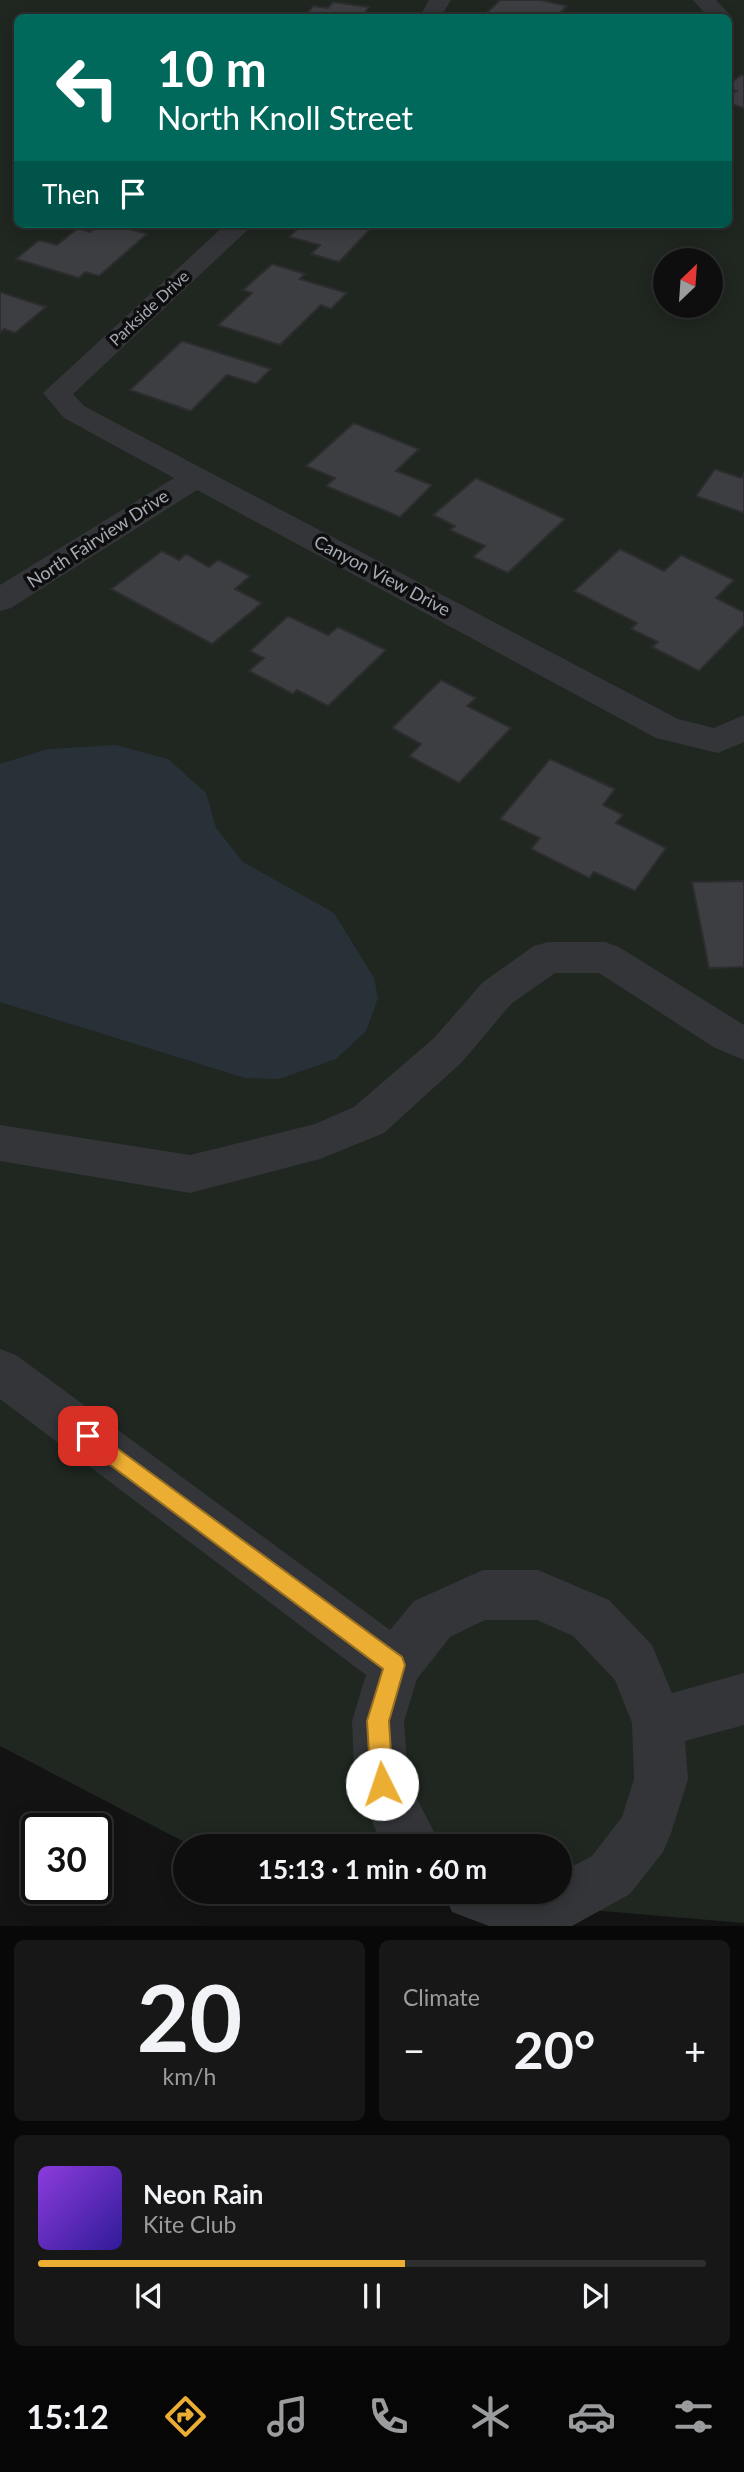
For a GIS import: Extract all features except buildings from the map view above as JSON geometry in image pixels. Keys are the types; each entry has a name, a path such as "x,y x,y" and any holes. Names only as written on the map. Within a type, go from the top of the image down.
{"street":[{"path":"704,0 718,14"},
{"name":"Parkside Drive","path":"57,393 237,228"},
{"name":"Canyon View Drive","path":"57,393 74,412 668,729 731,734"},
{"name":"North Fairview Drive","path":"0,600 196,477"},
{"path":"0,1143 190,1174 320,1141 369,1120 448,1049 497,993 548,957 604,958 665,993 729,1037 744,1043"},
{"path":"0,1371 395,1665"},
{"path":"405,1834 382,1784 378,1721 395,1665 432,1619 482,1595 538,1595 591,1618 634,1663 658,1723 660,1779 644,1833 611,1875 565,1901 497,1908"},
{"path":"658,1723 744,1699"}],"shaded area":[{"path":"0,0 744,0 744,1923 520,1904 572,1904 572,1834 173,1834 173,1836 0,1746"},
{"path":"116,745 168,759 206,793 216,828 243,862 334,913 374,978 378,998 366,1031 336,1059 279,1079 245,1078 0,1002 0,764 48,749"}],"route":[{"path":"88,1436 395,1665 378,1721 382,1784"}]}
